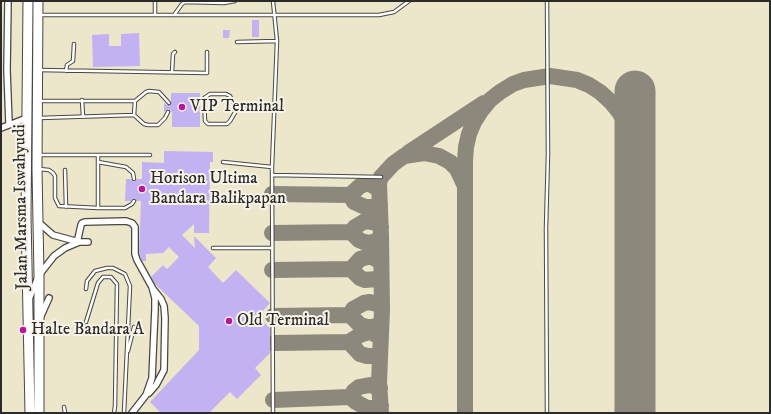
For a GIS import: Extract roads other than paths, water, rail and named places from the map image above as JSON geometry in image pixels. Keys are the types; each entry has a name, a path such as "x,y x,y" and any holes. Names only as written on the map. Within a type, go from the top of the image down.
{"highway":[{"name":"Jalan Marsma Iswahyudi","path":"28,1 27,118 30,413"},
{"name":"Jalan Marsma Iswahyudi","path":"38,1 36,169 39,274 40,413"},
{"path":"27,101 37,101"},
{"path":"27,118 37,118"}],"street":[{"path":"8,1 8,124"},
{"path":"1,128 8,124 27,118"},
{"path":"37,221 53,234 77,242 88,242"},
{"path":"77,242 81,225 85,222 126,221 132,223 135,227 135,254 137,260 164,306 164,370 156,385 132,412"},
{"path":"28,303 39,274 54,256 64,248 77,242"},
{"path":"146,395 152,378 154,361 156,309 152,287"},
{"path":"39,323 49,298"}],"lane":[{"path":"155,1 155,15"},
{"path":"174,15 185,2 224,3 235,1"},
{"path":"273,1 277,41 272,167 273,413"},
{"path":"38,15 379,15 394,12 409,1"},
{"path":"547,1 547,413"},
{"path":"237,42 277,41"},
{"path":"66,71 66,65 73,61 74,44"},
{"path":"172,72 173,54 175,52"},
{"path":"37,70 207,73 207,52"},
{"path":"37,101 135,101 146,92 160,92 168,103"},
{"path":"210,94 226,94 230,96 238,109 227,124 208,124 205,121 204,98 210,94"},
{"path":"82,100 83,116"},
{"path":"134,115 135,101"},
{"path":"238,109 275,110"},
{"path":"37,118 134,115 144,124 158,125 165,118 168,112"},
{"path":"37,155 150,155"},
{"path":"98,155 98,208"},
{"path":"98,162 126,167 133,173 134,179"},
{"path":"223,162 272,167"},
{"path":"36,169 49,170 53,173 56,204 59,206 125,208 134,201"},
{"path":"65,170 66,207"},
{"path":"272,175 382,177"},
{"path":"220,199 272,201"},
{"path":"213,248 272,248"},
{"path":"86,289 87,281 95,271 113,268 125,274 130,286 124,413"},
{"path":"86,322 98,283 103,277 111,278 117,284 114,413"},
{"path":"126,357 134,327"},
{"path":"64,407 64,413"},
{"path":"128,413 132,412"}],"place":[{"name":"VIP Terminal","path":"182,107"},
{"name":"Horison Ultima Bandara Balikpapan","path":"142,189"},
{"name":"Old Terminal","path":"229,321"},
{"name":"Halte Bandara A","path":"23,330"}]}
